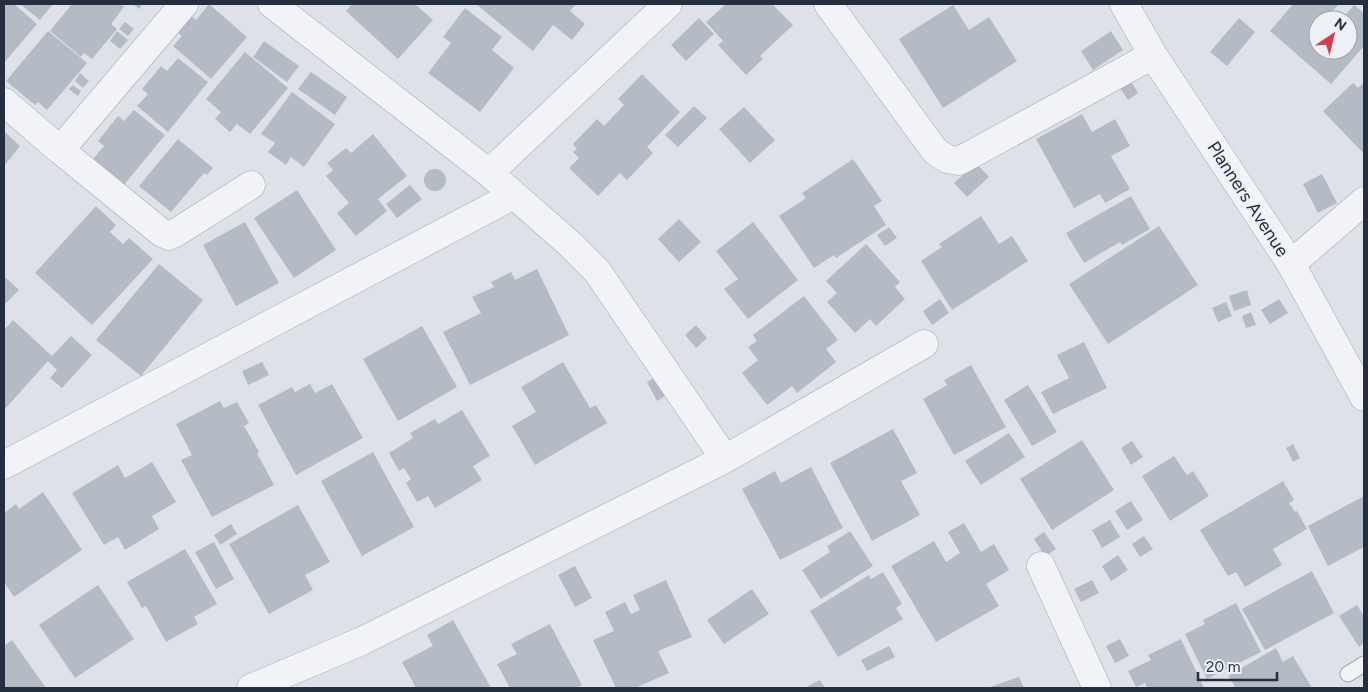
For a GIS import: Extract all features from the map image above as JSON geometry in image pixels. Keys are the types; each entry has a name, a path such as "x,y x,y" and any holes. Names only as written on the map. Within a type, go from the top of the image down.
{"street":[{"path":"60,150 184,4"},
{"path":"272,4 490,173 571,245 597,271 726,458"},
{"path":"490,173 668,4"},
{"path":"828,4 935,151 959,162 1153,54"},
{"name":"Planners Avenue","path":"1124,4 1153,54 1291,264 1364,397"},
{"path":"4,102 162,233 169,236 251,186"},
{"path":"4,464 514,196"},
{"path":"1291,264 1364,201"},
{"path":"250,688 362,641 726,458 924,344"},
{"path":"1041,566 1097,688"}],"lane":[{"path":"1348,674 1364,664"}],"building":[{"path":"4,4 14,4 37,24 4,63"},
{"path":"20,4 53,4 40,20"},
{"path":"72,4 120,4 124,7 111,24 117,29 92,59 84,53 81,57 50,31"},
{"path":"133,4 143,4 139,9"},
{"path":"209,4 247,37 211,79 173,46 182,36 177,32 191,16 196,20"},
{"path":"352,4 415,4 433,20 398,59 346,11"},
{"path":"476,4 576,4 570,11 585,24 572,40 553,25 533,51"},
{"path":"726,4 772,4 793,25 760,56 763,59 746,75 718,45 723,41 706,22"},
{"path":"1293,4 1339,4 1334,10 1308,10 1308,60 1352,60 1331,84 1270,31"},
{"path":"953,5 969,30 989,17 1017,61 943,108 899,39"},
{"path":"1354,5 1364,13 1364,46 1358,53 1358,10 1350,10"},
{"path":"465,8 502,37 492,50 514,68 480,112 428,73 451,43 443,37"},
{"path":"699,18 714,34 686,61 671,45"},
{"path":"1239,18 1255,32 1227,66 1210,52"},
{"path":"125,22 134,29 128,36 119,29"},
{"path":"48,31 87,63 47,110 38,102 35,105 6,81"},
{"path":"117,31 128,40 120,49 110,41"},
{"path":"1111,31 1123,50 1093,70 1081,51"},
{"path":"264,41 299,66 287,82 253,57"},
{"path":"245,52 288,88 250,134 237,124 230,132 215,119 221,112 206,99"},
{"path":"178,58 208,82 168,132 137,106 148,94 142,89 161,66 167,71"},
{"path":"311,72 347,97 335,115 298,89"},
{"path":"80,73 89,81 83,88 75,81"},
{"path":"642,74 680,112 647,147 653,153 627,180 620,173 598,196 569,168 579,158 573,152 577,149 573,144 597,119 604,126 624,105 618,99"},
{"path":"1131,81 1138,93 1128,100 1120,88"},
{"path":"1364,82 1364,154 1323,111 1353,83 1358,88"},
{"path":"73,85 81,91 78,96 69,89"},
{"path":"292,92 335,124 304,167 291,157 286,165 268,152 275,143 261,134"},
{"path":"694,106 707,118 678,147 665,135"},
{"path":"744,107 775,140 750,163 719,129"},
{"path":"134,110 165,135 124,185 92,160 104,146 98,141 118,116 124,121"},
{"path":"1082,114 1092,132 1115,119 1130,146 1111,156 1130,189 1105,203 1100,194 1074,208 1036,139"},
{"path":"4,131 20,146 4,166"},
{"path":"373,134 407,176 378,199 387,211 356,236 337,213 349,203 326,176 333,170 327,163 346,148 351,153"},
{"path":"178,139 213,168 207,175 204,173 171,212 139,186"},
{"path":"853,159 882,201 874,206 886,225 836,258 834,255 814,268 779,216 806,198 802,193"},
{"path":"976,163 989,177 967,197 954,183"},
{"path":"435,169 443,172 446,180 443,188 435,191 427,188 424,180 427,172"},
{"path":"1322,174 1337,203 1318,213 1303,184"},
{"path":"410,185 422,199 397,218 386,204"},
{"path":"297,190 336,250 294,278 254,218"},
{"path":"1131,196 1150,229 1122,245 1120,242 1084,263 1066,233"},
{"path":"96,206 116,225 110,232 123,244 129,238 153,259 92,325 35,273"},
{"path":"981,216 999,244 1012,236 1028,261 952,310 921,261 942,247 939,244"},
{"path":"679,219 701,242 679,262 658,239"},
{"path":"245,222 279,283 236,306 203,245"},
{"path":"753,222 798,280 748,319 724,289 738,279 716,251"},
{"path":"1159,226 1198,285 1108,344 1069,284"},
{"path":"889,227 897,238 885,246 877,235"},
{"path":"866,244 900,282 895,287 905,299 876,326 870,319 855,333 827,302 837,293 826,281"},
{"path":"159,264 203,300 141,376 96,340"},
{"path":"537,269 569,335 470,385 443,332 481,313 472,297 494,287 491,282 511,272 515,280"},
{"path":"4,276 19,290 5,304 4,303"},
{"path":"1247,290 1251,305 1234,311 1229,296"},
{"path":"804,296 838,340 826,349 836,362 797,393 792,386 767,405 742,373 758,360 748,347 757,341 753,335"},
{"path":"940,299 949,313 932,325 923,311"},
{"path":"1279,299 1288,313 1270,324 1261,310"},
{"path":"1226,302 1232,316 1218,322 1212,308"},
{"path":"1251,312 1256,325 1246,328 1242,316"},
{"path":"13,320 52,356 71,336 92,355 62,388 50,378 57,370 48,361 5,409 4,330"},
{"path":"696,325 707,338 696,348 685,335"},
{"path":"422,326 457,387 398,421 363,359"},
{"path":"1084,342 1107,388 1053,414 1041,392 1069,378 1057,355"},
{"path":"262,362 269,375 248,385 242,371"},
{"path":"563,362 590,408 596,405 607,423 535,465 512,426 536,412 521,387"},
{"path":"971,365 1006,427 954,455 923,399 947,385 944,380"},
{"path":"659,375 670,393 657,401 647,382"},
{"path":"310,384 315,393 332,384 363,438 296,475 258,405 292,387 295,392"},
{"path":"1028,385 1057,432 1032,446 1004,400"},
{"path":"220,401 224,408 237,402 249,423 244,426 259,452 257,453 274,485 212,517 181,460 192,455 176,424"},
{"path":"462,410 490,456 473,466 482,480 435,508 428,496 417,502 406,483 411,479 404,468 399,471 389,453 413,438 410,433 435,419 438,424"},
{"path":"893,429 917,473 901,481 920,515 872,541 830,463"},
{"path":"1009,433 1025,457 981,485 965,461"},
{"path":"1082,440 1114,490 1052,530 1020,479"},
{"path":"1132,441 1143,457 1131,465 1121,448"},
{"path":"1293,444 1300,458 1293,462 1286,448"},
{"path":"373,452 414,527 362,556 321,481"},
{"path":"1174,456 1187,475 1193,471 1209,496 1170,521 1142,476"},
{"path":"152,462 176,502 152,516 159,529 125,550 118,537 104,545 72,493 118,465 125,478"},
{"path":"811,467 843,528 780,560 742,489 775,471 781,483"},
{"path":"1283,481 1294,500 1289,503 1295,512 1297,511 1307,529 1273,549 1282,565 1245,587 1236,572 1228,576 1200,530"},
{"path":"43,492 82,550 14,597 4,582 4,513 16,504 19,509"},
{"path":"1364,496 1364,547 1328,566 1308,526"},
{"path":"1131,501 1143,520 1127,530 1115,511"},
{"path":"298,505 330,562 305,575 313,590 269,614 229,544"},
{"path":"1110,520 1120,537 1102,548 1092,530"},
{"path":"964,523 981,552 994,544 1009,570 986,584 999,606 936,642 891,566 934,541 946,562 960,553 948,532"},
{"path":"231,524 237,534 220,545 214,535"},
{"path":"850,531 873,566 821,599 802,570 830,552 827,546"},
{"path":"1044,532 1056,549 1045,556 1034,539"},
{"path":"1144,536 1153,549 1140,557 1132,544"},
{"path":"214,542 234,579 216,589 195,552"},
{"path":"185,549 217,604 194,617 198,624 166,642 146,606 142,608 127,582"},
{"path":"1118,555 1128,570 1111,581 1102,566"},
{"path":"575,566 592,598 575,607 558,575"},
{"path":"1312,571 1334,613 1265,650 1242,609"},
{"path":"883,572 902,604 896,608 903,619 838,657 810,611 869,575 871,579"},
{"path":"666,580 692,637 658,651 669,673 635,688 616,688 593,640 614,631 605,612 625,602 631,614 640,610 633,595"},
{"path":"1092,580 1099,593 1081,602 1074,589"},
{"path":"98,585 134,639 75,678 39,625"},
{"path":"752,589 769,614 724,644 707,620"},
{"path":"1236,603 1261,652 1207,679 1185,634 1205,624 1203,620"},
{"path":"1357,605 1364,616 1364,643 1359,647 1339,616"},
{"path":"453,620 491,688 416,688 402,662 433,646 427,635"},
{"path":"550,624 582,685 576,688 510,688 497,664 517,654 511,644"},
{"path":"1120,639 1129,656 1115,663 1106,646"},
{"path":"1181,639 1204,688 1147,688 1145,683 1136,687 1128,671 1151,660 1148,655"},
{"path":"12,640 46,688 4,688 4,646"},
{"path":"889,646 895,657 867,671 861,660"},
{"path":"1276,648 1283,662 1293,656 1312,688 1236,688 1228,676"},
{"path":"1019,677 1024,688 987,688"},
{"path":"820,680 825,688 809,688 808,686"}]}
